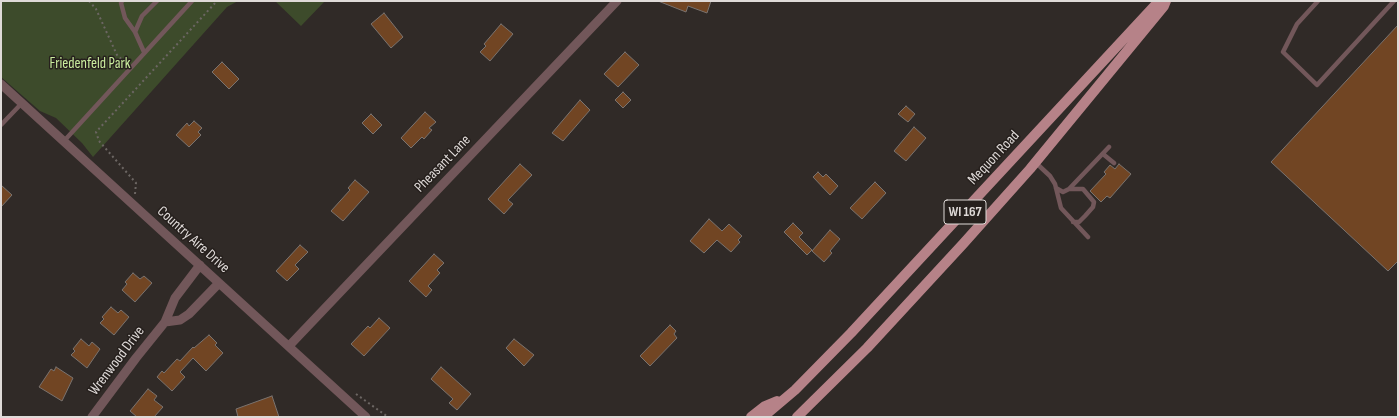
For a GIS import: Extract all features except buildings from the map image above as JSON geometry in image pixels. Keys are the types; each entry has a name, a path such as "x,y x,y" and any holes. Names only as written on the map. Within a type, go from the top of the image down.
{"main road":[{"name":"Mequon Road","path":"763,417 788,396 862,322 1159,1"},
{"name":"WI 167","path":"797,417 867,348 925,287 1035,162 1164,6 1166,1"},
{"path":"751,417 765,406 788,396"}],"street":[{"name":"Pheasant Lane","path":"288,346 617,1"},
{"name":"Country Aire Drive","path":"1,84 366,417"},
{"name":"Wrenwood Drive","path":"92,417 165,322 175,298 200,265"},
{"name":"Wrenwood Drive","path":"165,322 180,320 189,314 219,283"}],"lane":[{"path":"122,1 121,3 125,18 136,32 144,52"},
{"path":"136,32 142,16 157,1"},
{"path":"64,141 192,1"},
{"path":"1318,1 1297,24 1283,52 1317,85 1394,1"},
{"path":"1,125 22,103"},
{"path":"1056,188 1063,192 1069,189 1109,147"},
{"path":"1103,154 1114,163"},
{"path":"1035,162 1050,176 1056,188 1061,208 1088,237"},
{"path":"1069,189 1083,189 1094,202 1093,207 1079,222 1073,222"}],"path":[{"path":"89,1 96,9 117,55 131,68"},
{"path":"140,198 135,194 136,183 99,141 96,132 217,1"},
{"path":"354,392 388,417"}],"green space":[{"name":"Friedenfeld Park","path":"1,1 238,1 227,7 93,157 82,143 56,118 40,111 1,77"},
{"path":"275,1 325,1 301,26"}]}
